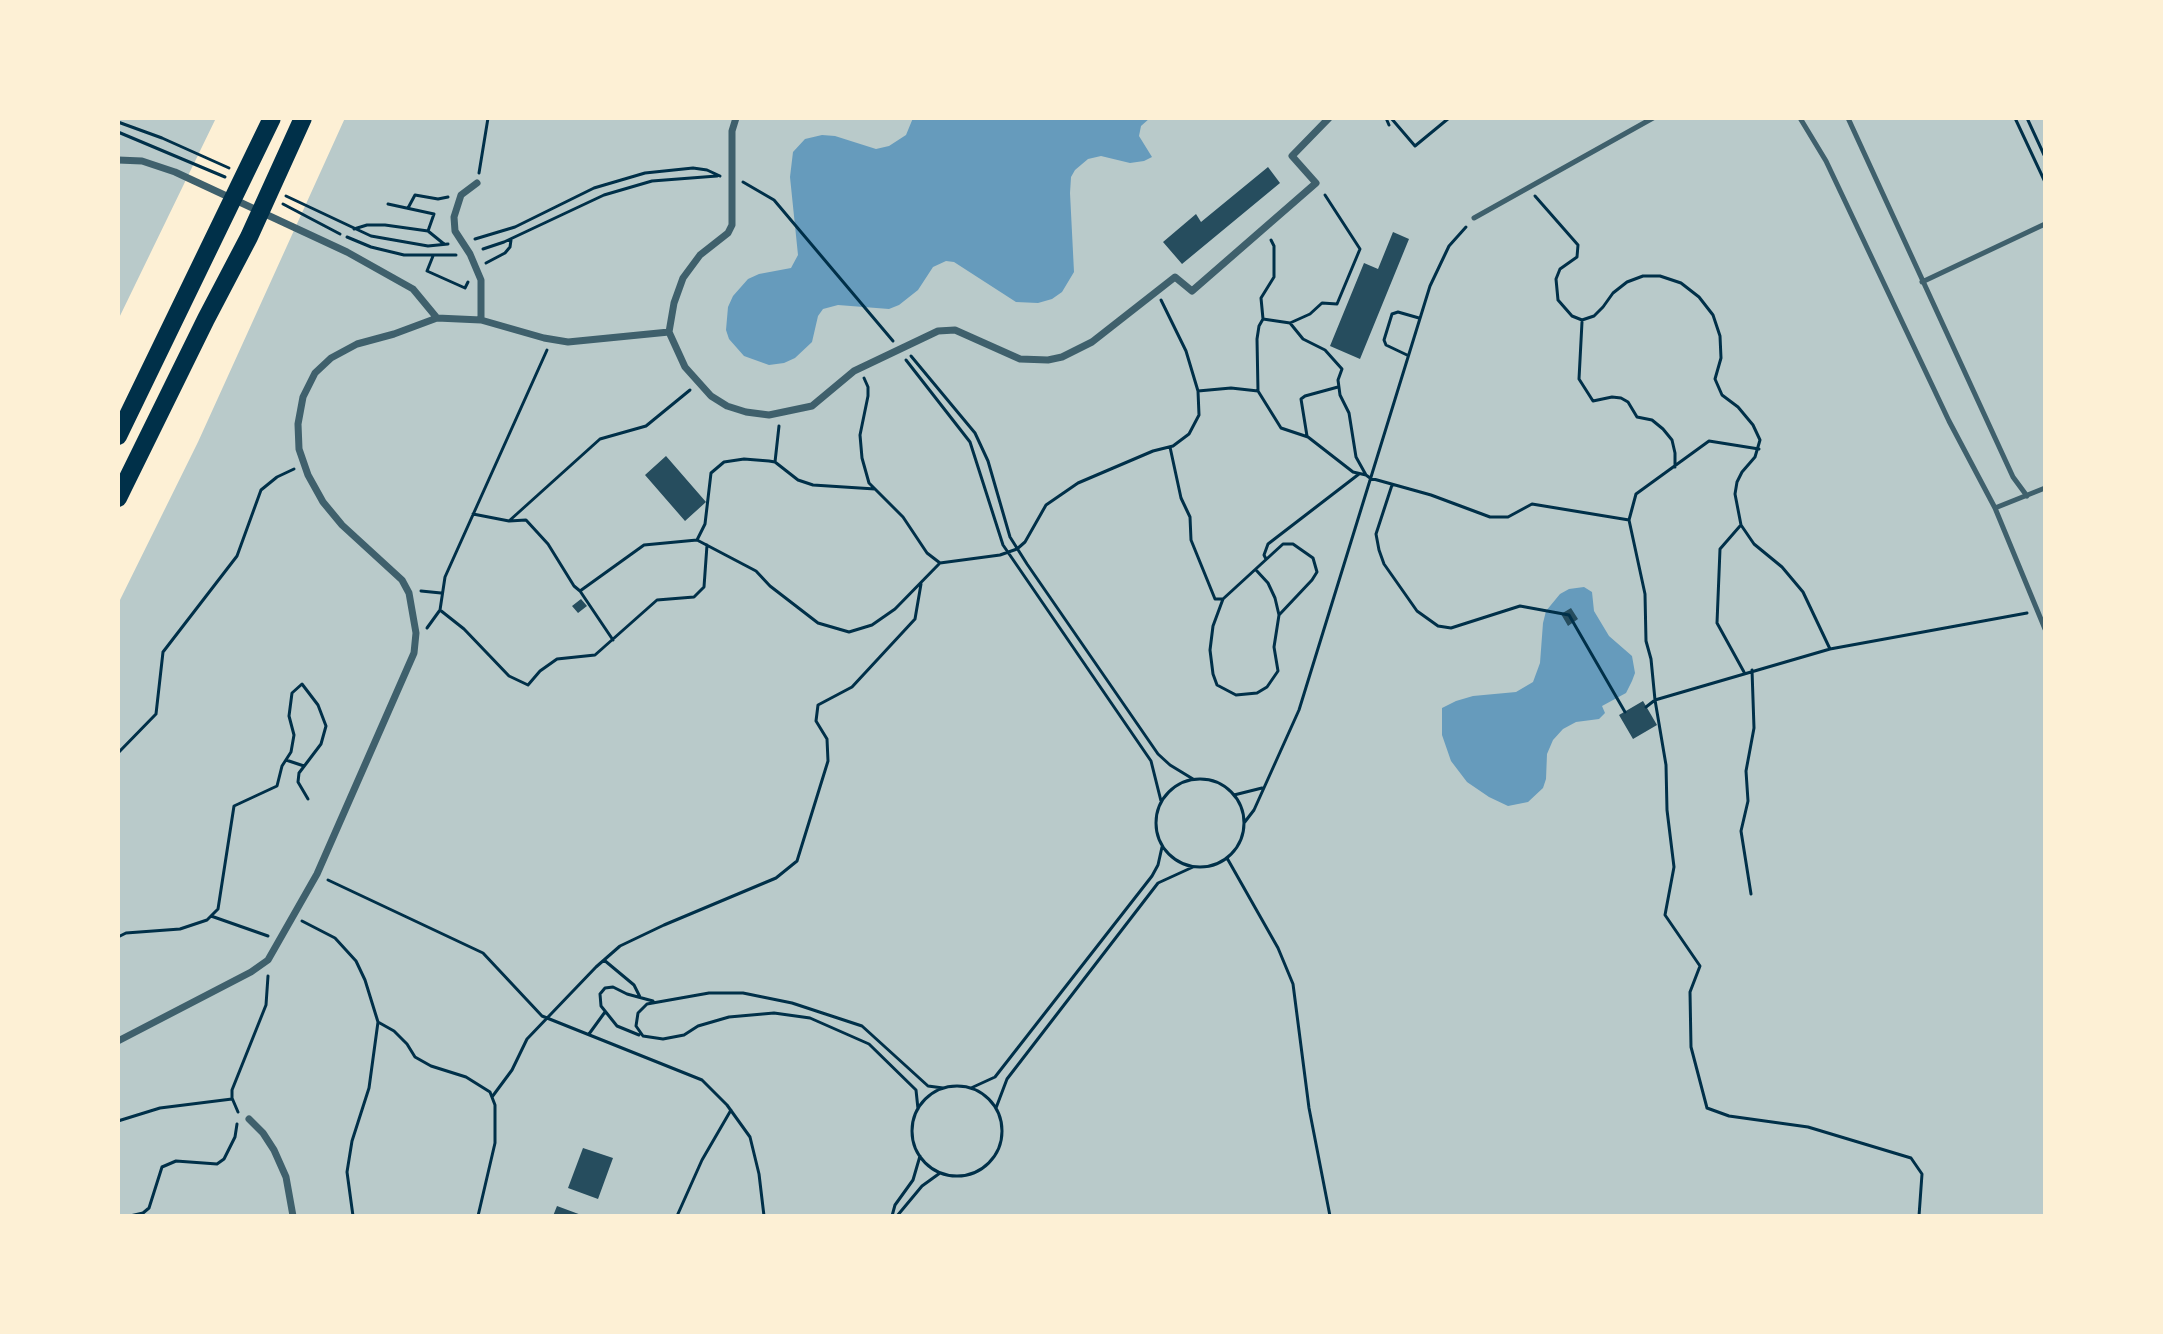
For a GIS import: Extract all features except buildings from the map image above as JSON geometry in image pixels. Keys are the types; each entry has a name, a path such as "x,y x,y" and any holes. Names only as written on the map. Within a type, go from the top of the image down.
{"highway":[{"path":"118,436 272,118"},
{"path":"118,498 249,237 303,118"}],"street":[{"path":"736,118 731,142 732,225 728,233 700,255 683,278 674,303 669,332 677,352 711,396 727,406 769,415 812,406 854,371 938,331 955,330 1020,359 1048,360 1062,357 1092,342 1175,277 1192,291 1316,183 1292,156 1329,118"},
{"path":"118,160 142,161 197,183 347,252 413,289 437,318"},
{"path":"477,183 461,195 454,217 455,231 470,254 481,280 481,320"},
{"path":"118,1041 251,972 268,960 317,874 414,653 416,633 409,593 402,580 342,525 323,502 304,464 299,449 298,424 303,397 315,373 331,358 357,344 437,318 481,320 568,342 669,332"},
{"path":"249,1119 274,1150 286,1177 293,1216"}],"lane":[{"path":"1474,218 1653,118"},
{"path":"1800,118 1826,161 1949,421 1995,508 2045,629"},
{"path":"1848,118 2013,477 2027,496"},
{"path":"1922,282 2045,224"},
{"path":"1995,508 2045,488"}],"path":[{"path":"477,183 488,118"},
{"path":"1388,118 1415,146 1449,118"},
{"path":"1388,118 1389,125"},
{"path":"2015,118 2045,182"},
{"path":"2027,118 2045,157"},
{"path":"118,122 209,159"},
{"path":"118,132 205,167"},
{"path":"303,213 371,247 425,256 470,254 504,242 604,195 652,181 720,176 693,168 623,178 582,193 515,227 462,242 428,246 393,242 354,229 307,205"},
{"path":"754,187 774,200 895,342"},
{"path":"1527,187 1578,245 1577,257 1560,269 1555,290 1564,309 1582,320 1594,316 1613,293 1635,279 1660,276 1681,283 1699,297 1713,315 1720,336 1721,358 1715,379 1722,395 1738,407 1753,425 1760,440 1759,449 1737,482 1735,494 1741,525 1754,544 1782,567 1803,592 1830,649"},
{"path":"408,208 415,195 438,199 461,195"},
{"path":"1263,319 1290,323 1310,314 1322,303 1337,304 1360,249 1325,195"},
{"path":"388,204 434,214 428,231"},
{"path":"1244,823 1254,810 1299,710 1368,476 1430,286 1449,246 1474,218"},
{"path":"354,229 385,225 428,231 444,244"},
{"path":"1271,240 1274,246 1274,277 1261,298 1263,319 1257,339 1258,391 1281,428 1308,437 1359,474 1431,495 1490,517 1508,517 1532,504 1629,520"},
{"path":"854,371 868,387 860,435 869,483 903,517 927,553 940,563 1007,553 1025,542 1046,505 1056,497 1078,483 1153,451 1170,447 1189,434 1199,415 1198,391 1186,351 1161,299"},
{"path":"1407,355 1386,345 1384,340 1392,314 1398,312 1419,318"},
{"path":"1582,320 1579,379 1593,401 1621,398 1628,402 1637,417 1652,420 1663,429 1672,440 1675,467"},
{"path":"1290,323 1303,339 1325,350 1342,369 1338,387 1349,413 1356,457 1368,476"},
{"path":"414,653 440,610 445,577 552,340"},
{"path":"1161,801 1151,761 1007,553 970,442 904,352 975,433 988,461 1010,537 1017,549 1158,754 1193,779"},
{"path":"509,521 600,439 646,426 698,383"},
{"path":"1308,437 1301,399 1338,387"},
{"path":"1198,391 1231,388 1258,391"},
{"path":"775,462 779,423"},
{"path":"1759,449 1709,441 1636,494 1629,520 1645,594 1646,641 1666,765 1667,810 1674,867 1665,915 1700,966 1690,992 1691,1047 1707,1108 1729,1116 1808,1127 1911,1158 1922,1174 1919,1216"},
{"path":"1170,447 1181,498 1190,517 1191,540 1215,599 1223,599"},
{"path":"697,540 705,524 708,482 714,469 724,462 744,459 775,462 798,480 813,485 879,490"},
{"path":"118,753 156,714 163,652 237,556 261,490 277,477 304,464"},
{"path":"1266,559 1264,555 1268,544 1359,474"},
{"path":"1392,485 1376,534 1379,550 1384,564 1417,611 1438,626 1451,628 1520,606 1569,615 1625,712"},
{"path":"473,514 509,521 526,520 548,544 613,640"},
{"path":"1741,525 1720,549 1717,623 1744,672"},
{"path":"580,591 644,545 697,540 756,571 818,623 849,632 872,625 895,609 940,563"},
{"path":"1256,570 1268,583 1279,615 1274,647 1278,671 1267,687 1257,693 1236,695 1217,685 1210,650 1213,626 1223,599 1283,544 1293,544 1313,558 1317,567 1312,580 1279,615"},
{"path":"440,610 464,629 509,676 528,685 540,671 557,659 595,655 657,600 694,597 704,587 707,545"},
{"path":"492,1097 512,1070 527,1039 620,946 776,878 797,861 828,761 827,739 816,721 818,705 852,687 915,619 921,584"},
{"path":"409,593 425,590 442,594"},
{"path":"1646,707 1655,700 1830,649 2036,611"},
{"path":"1751,894 1741,831 1748,801 1746,771 1754,728 1752,670"},
{"path":"118,937 126,933 180,929 207,920 218,909 234,806 277,786 291,752 294,735 289,716 292,693 302,684 318,705 326,726 321,744 299,773 298,782 308,799"},
{"path":"286,760 304,766"},
{"path":"971,1088 995,1077 1152,876 1162,847 1155,824 1161,801 1175,786 1193,779 1208,779 1223,785 1234,795 1243,813 1244,823 1242,836 1227,858 1217,864 1193,867 1158,883 1007,1079 996,1108"},
{"path":"1234,795 1263,788"},
{"path":"1162,847 1181,863 1193,867"},
{"path":"1227,858 1278,948 1293,984 1309,1108 1330,1216"},
{"path":"118,870 118,891"},
{"path":"317,874 483,953 542,1016 702,1080 731,1110 750,1137 759,1174 764,1216"},
{"path":"211,916 279,940"},
{"path":"295,917 335,938 356,961 378,1022 369,1088 352,1141 347,1172 353,1216"},
{"path":"130,1216 149,1208 162,1167 176,1161 217,1164 224,1159 235,1137 239,1116 232,1090 266,1005 268,960"},
{"path":"604,960 634,985 640,997"},
{"path":"658,1002 613,987 605,988 599,998 605,1012 617,1026 643,1036 663,1039 684,1035 698,1026 729,1017 774,1013 810,1018 869,1044 916,1090 918,1109"},
{"path":"643,1036 636,1026 638,1013 647,1004 709,993 743,993 792,1003 862,1026 928,1086 971,1088 985,1095 996,1108 1002,1122 1001,1144 990,1163 972,1174 940,1173 920,1156 912,1138 918,1109 943,1088"},
{"path":"788,1015 792,1003"},
{"path":"589,1035 605,1012"},
{"path":"378,1022 394,1031 415,1057 431,1066 466,1077 490,1092 495,1105 495,1143 478,1216"},
{"path":"118,1121 160,1108 232,1098"},
{"path":"677,1216 702,1160 731,1110"},
{"path":"894,1216 895,1205 913,1180 920,1156"},
{"path":"894,1216 922,1186 940,1173"}],"shaded area":[{"path":"118,118 216,118 118,320"},
{"path":"345,118 2045,118 2045,1216 118,1216 118,604 198,442"}],"water":[{"path":"913,118 1150,118 1141,126 1139,136 1152,157 1130,163 1101,156 1088,159 1075,170 1071,177 1070,193 1074,272 1062,292 1052,299 1038,303 1016,302 954,262 946,261 933,267 918,290 889,309 838,305 823,309 818,316 812,342 795,358 769,365 744,356 729,339 726,330 728,307 733,296 748,279 791,268 798,255 790,177 793,152 805,139 822,135 876,149 889,146 906,135"},
{"path":"1584,587 1592,592 1594,611 1609,636 1632,656 1635,673 1626,693 1602,706 1605,713 1599,719 1576,722 1563,729 1553,740 1547,754 1543,788 1528,802 1508,806 1467,782 1451,761 1442,735 1442,708 1473,696 1516,692 1533,682 1540,663 1546,611 1560,594"}]}
